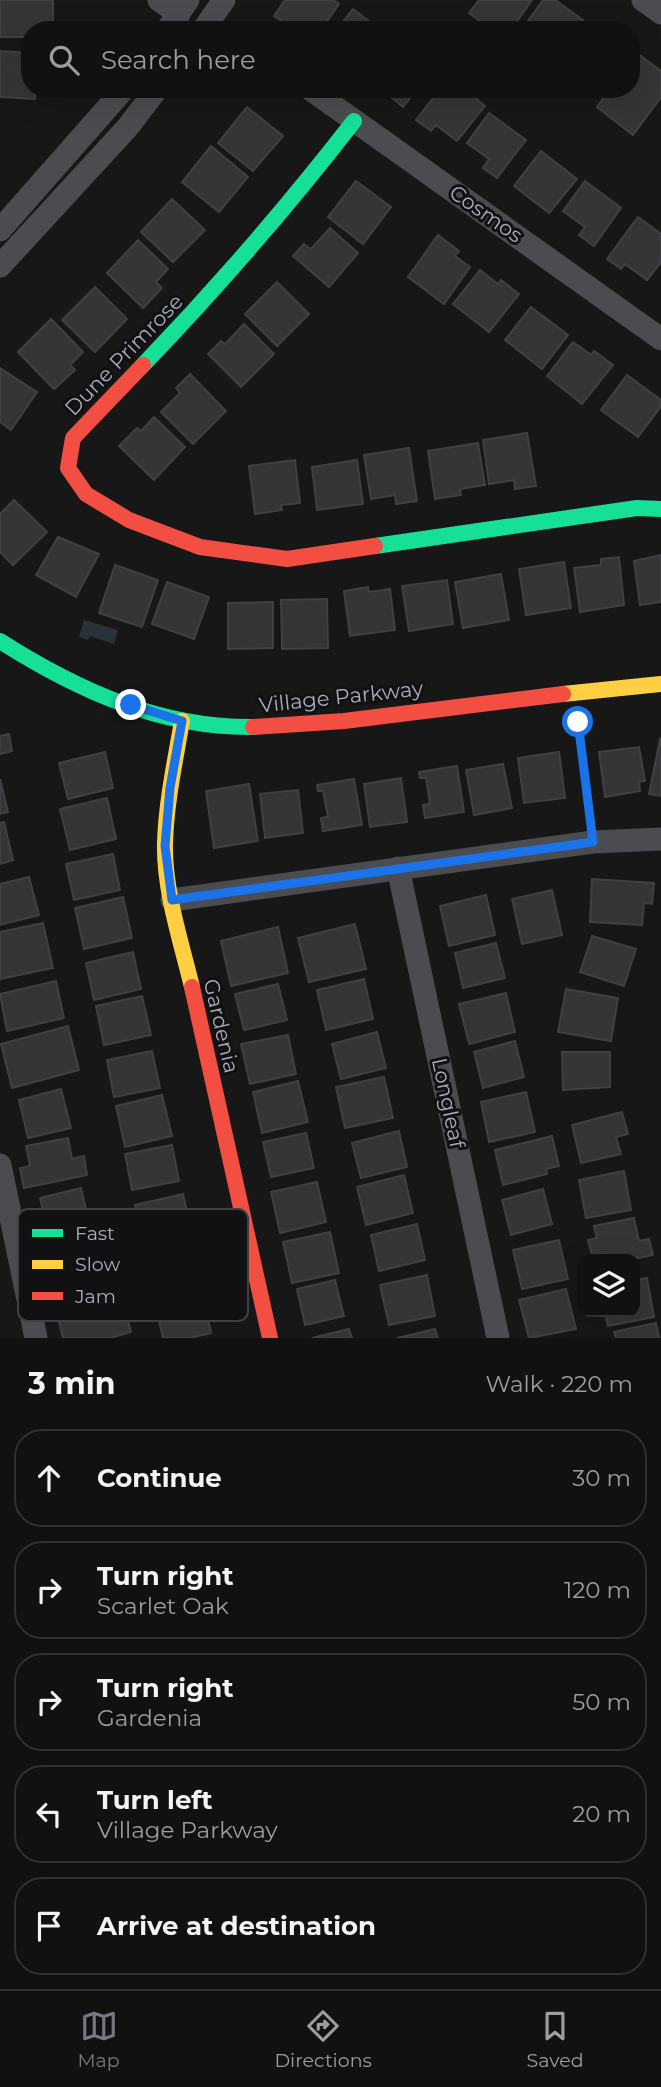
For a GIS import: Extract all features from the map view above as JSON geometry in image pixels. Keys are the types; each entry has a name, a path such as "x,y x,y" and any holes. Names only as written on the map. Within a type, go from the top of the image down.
{"street":[{"path":"159,0 178,15"},
{"path":"643,0 661,13"},
{"path":"0,230 116,98"},
{"path":"0,266 127,128 150,98"},
{"name":"Cosmos","path":"322,98 661,338"},
{"name":"Dune Primrose","path":"354,121 312,175 191,315 73,438 68,468 86,494 129,520 200,547 287,559 637,508 661,509"},
{"name":"Village Parkway","path":"0,641 73,683 182,721 245,727 319,724 538,695 661,684"},
{"name":"Gardenia","path":"182,721 170,788 165,846 172,900 241,1209"},
{"path":"172,900 593,842 661,839"},
{"name":"Longleaf","path":"398,868 498,1338"},
{"path":"0,1165 18,1252"},
{"name":"Gardenia","path":"248,1240 270,1338"}],"path":[{"path":"578,722 593,842"}],"shaded area":[{"path":"84,620 118,630 114,644 90,636 88,640 79,637"}],"building":[{"path":"0,0 53,0 53,21 21,21 21,37 0,37"},
{"path":"285,0 333,0 339,4 327,21 281,21 274,16"},
{"path":"479,0 532,0 517,21 480,21 469,13"},
{"path":"543,0 555,0 583,20 582,21 528,21"},
{"path":"353,9 369,21 344,21"},
{"path":"0,51 21,52 21,98 35,99 0,97"},
{"path":"640,55 661,71 661,97 633,135 597,107 604,98 640,98"},
{"path":"392,98 410,98 403,107"},
{"path":"433,98 475,98 485,106 457,141 436,125 431,131 416,120"},
{"path":"247,107 283,136 253,171 218,143"},
{"path":"489,113 526,140 497,178 483,168 489,159 467,143"},
{"path":"211,146 248,177 219,212 182,182"},
{"path":"541,151 577,179 549,213 514,186"},
{"path":"356,181 391,207 363,244 328,217"},
{"path":"585,181 621,208 594,246 579,235 585,227 563,211"},
{"path":"172,199 205,230 173,262 141,232"},
{"path":"638,217 661,234 661,262 647,280 625,264 621,269 607,259"},
{"path":"330,228 358,253 329,287 293,256 304,244 311,249"},
{"path":"438,235 459,251 455,256 470,267 444,304 408,277"},
{"path":"138,240 168,269 156,282 162,288 143,308 107,273"},
{"path":"480,270 498,284 501,280 519,294 489,332 453,304"},
{"path":"277,282 309,314 277,346 245,314"},
{"path":"95,287 127,319 95,352 62,320"},
{"path":"531,307 568,335 542,369 505,340"},
{"path":"51,319 83,352 70,365 75,370 54,389 18,352"},
{"path":"244,324 274,354 241,387 208,354 221,341 225,344"},
{"path":"573,342 591,355 594,351 613,365 582,404 547,376"},
{"path":"0,368 37,392 11,430 0,422"},
{"path":"190,374 226,411 193,444 161,412 180,393 176,388"},
{"path":"627,375 661,400 661,406 638,437 601,410"},
{"path":"154,417 185,447 154,480 119,446 137,428 141,431"},
{"path":"527,433 536,486 515,489 514,480 489,484 483,440"},
{"path":"478,443 485,485 460,489 461,495 435,499 428,451"},
{"path":"409,448 417,501 396,504 395,495 371,499 364,455"},
{"path":"295,460 300,503 281,505 282,510 255,514 249,466"},
{"path":"357,460 363,504 317,510 312,467"},
{"path":"14,500 47,532 13,565 0,552 0,514"},
{"path":"58,537 99,554 76,597 36,575"},
{"path":"661,555 661,602 640,605 634,561"},
{"path":"619,557 624,605 580,612 574,568 601,565 601,559"},
{"path":"564,562 571,608 526,615 519,569"},
{"path":"115,565 158,580 142,627 99,613"},
{"path":"501,574 509,620 463,628 455,582"},
{"path":"447,580 453,624 409,631 402,586"},
{"path":"167,582 209,597 194,639 152,624"},
{"path":"368,587 369,592 390,589 395,630 350,636 344,591"},
{"path":"327,599 328,648 282,649 281,600"},
{"path":"273,602 273,648 228,649 228,603"},
{"path":"9,734 12,751 0,754 0,736"},
{"path":"661,740 661,796 649,794"},
{"path":"639,747 645,781 639,782 640,791 605,797 599,752"},
{"path":"105,752 113,788 68,799 59,763"},
{"path":"559,752 565,798 524,803 518,758"},
{"path":"503,764 512,808 474,815 466,770"},
{"path":"457,766 464,812 425,818 423,805 430,804 426,778 420,778 419,772"},
{"path":"401,778 407,822 370,827 364,784"},
{"path":"0,779 8,812 0,814"},
{"path":"354,779 362,825 323,831 321,818 328,817 323,791 318,791 317,785"},
{"path":"249,784 258,841 214,848 206,791"},
{"path":"298,790 303,833 265,838 260,794"},
{"path":"107,798 116,839 70,850 60,809"},
{"path":"4,822 13,860 0,864 0,823"},
{"path":"113,854 120,890 74,900 66,864"},
{"path":"29,877 39,915 0,925 0,884"},
{"path":"592,879 654,883 652,904 644,903 642,925 590,922"},
{"path":"552,890 562,935 522,944 512,899"},
{"path":"486,895 495,935 449,946 440,906"},
{"path":"123,897 132,938 84,949 75,908"},
{"path":"43,923 53,968 0,979 0,932"},
{"path":"355,924 366,969 309,982 298,938"},
{"path":"278,927 288,973 231,986 221,941"},
{"path":"592,936 636,949 624,986 580,972"},
{"path":"496,943 505,978 463,988 455,953"},
{"path":"133,952 141,989 94,1000 86,963"},
{"path":"364,979 373,1019 326,1030 317,990"},
{"path":"56,981 64,1018 7,1031 0,994"},
{"path":"278,984 287,1020 244,1030 235,994"},
{"path":"566,989 618,998 611,1041 558,1032"},
{"path":"506,993 515,1032 469,1044 459,1004"},
{"path":"142,996 151,1035 104,1045 96,1006"},
{"path":"68,1026 79,1070 12,1088 1,1044"},
{"path":"377,1032 386,1068 341,1079 332,1044"},
{"path":"288,1035 296,1074 250,1084 241,1044"},
{"path":"515,1041 524,1077 483,1088 474,1052"},
{"path":"152,1051 160,1088 114,1097 107,1060"},
{"path":"562,1052 610,1052 610,1087 563,1090"},
{"path":"384,1077 393,1118 345,1128 336,1087"},
{"path":"298,1081 308,1122 262,1133 253,1092"},
{"path":"61,1089 71,1128 28,1138 19,1100"},
{"path":"526,1092 535,1132 489,1142 481,1102"},
{"path":"162,1095 172,1136 125,1147 116,1106"},
{"path":"622,1112 628,1134 616,1137 621,1154 581,1163 572,1125"},
{"path":"399,1131 407,1167 361,1178 352,1143"},
{"path":"306,1133 314,1168 271,1177 263,1142"},
{"path":"552,1136 559,1166 546,1169 547,1174 503,1185 495,1150"},
{"path":"68,1138 72,1159 84,1156 87,1175 24,1188 20,1168 30,1166 26,1146"},
{"path":"172,1145 179,1181 132,1190 125,1154"},
{"path":"624,1171 631,1210 586,1218 579,1180"},
{"path":"404,1175 413,1213 366,1225 357,1187"},
{"path":"317,1182 326,1222 280,1233 271,1192"},
{"path":"81,1188 86,1209 43,1209 40,1198"},
{"path":"543,1189 552,1224 511,1235 502,1200"},
{"path":"183,1194 186,1209 136,1209 135,1205"},
{"path":"634,1218 639,1241 649,1239 653,1255 640,1258 640,1254 592,1254 588,1240 597,1238 594,1226"},
{"path":"417,1224 425,1260 379,1271 371,1235"},
{"path":"330,1232 339,1273 292,1283 283,1242"},
{"path":"559,1240 568,1279 522,1289 513,1250"},
{"path":"427,1275 435,1316 389,1325 380,1285"},
{"path":"647,1278 654,1317 608,1326 606,1317 640,1317 640,1279"},
{"path":"335,1280 344,1316 305,1325 297,1289"},
{"path":"566,1289 576,1329 529,1338 519,1300"},
{"path":"59,1321 128,1321 131,1332 110,1338 63,1338"},
{"path":"159,1321 208,1321 211,1333 190,1338 163,1338"},
{"path":"656,1323 659,1338 616,1338 614,1332"},
{"path":"349,1329 352,1338 312,1338"},
{"path":"435,1329 438,1338 397,1338"}],"traffic: fast":[{"path":"143,365 252,246 354,121"},
{"path":"375,546 637,508 661,509"},
{"path":"0,641 59,675 120,703 185,721 253,727"}],"traffic: slow":[{"path":"563,694 661,684"},
{"path":"182,721 167,813 165,862 174,916 192,987"}],"traffic: jam":[{"path":"143,365 73,438 68,468 86,494 129,520 200,547 287,559 375,546"},
{"path":"253,727 344,721 563,694"},
{"path":"192,987 241,1209"},
{"path":"248,1239 270,1338"}],"route":[{"path":"131,705 182,721 170,788 165,846 172,900 593,842 578,722"}]}
